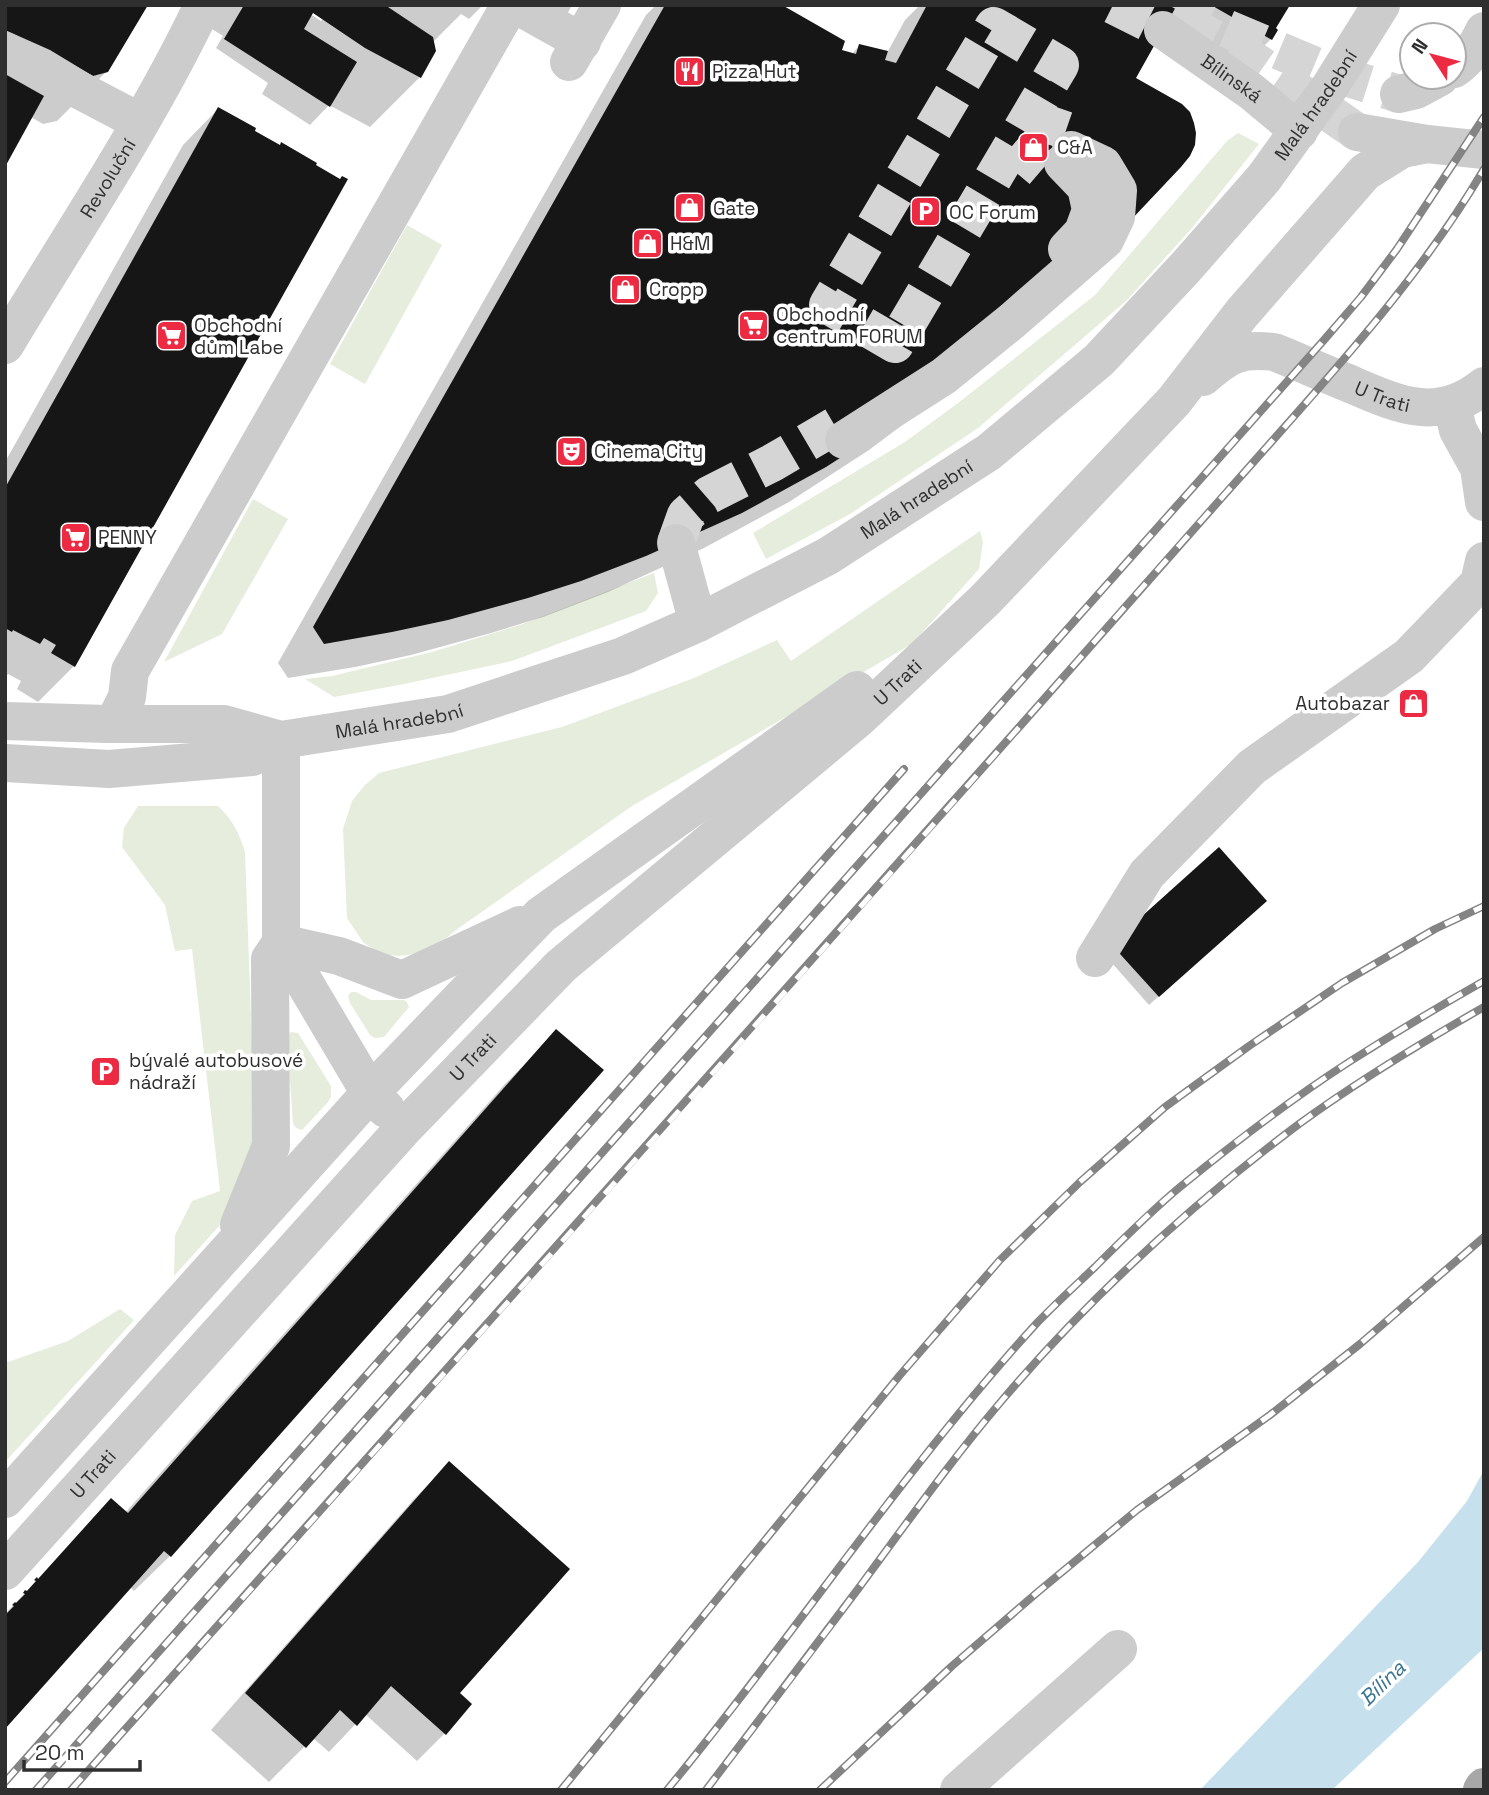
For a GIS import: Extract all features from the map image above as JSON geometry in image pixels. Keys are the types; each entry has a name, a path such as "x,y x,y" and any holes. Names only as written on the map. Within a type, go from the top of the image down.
{"street":[{"name":"Revoluční","path":"5,345 140,122 203,5"},
{"path":"118,715 127,697 130,671 510,5"},
{"path":"516,5 575,52 601,5"},
{"name":"Malá hradební","path":"5,763 109,769 252,757 281,740 448,714 623,656 698,623 828,556 989,453 1099,360 1264,178 1331,85 1381,5"},
{"name":"Bílinská","path":"1163,30 1252,92 1299,131"},
{"path":"5,51 140,122"},
{"path":"1399,94 1412,91"},
{"path":"1357,132 1484,150"},
{"path":"985,600 1174,401 1242,313 1365,172 1402,149 1427,144"},
{"path":"1074,158 1118,190 1116,217 1105,240 1012,321 944,376 839,433 1037,278 1083,232 1091,210 1086,187 1074,158"},
{"name":"U Trati","path":"1174,401 1216,365 1236,353 1255,349 1274,352 1401,404 1417,408 1432,408 1468,395"},
{"path":"1468,395 1458,430 1479,468 1484,502"},
{"path":"676,543 698,623"},
{"path":"1095,958 1147,874 1242,776 1409,656 1479,583 1484,561"},
{"name":"U Trati","path":"281,943 339,956 402,980 541,915 985,600"},
{"name":"U Trati","path":"5,1571 405,1127 561,966 859,719 985,600"},
{"name":"Malá hradební","path":"5,721 223,724 281,740"},
{"name":"U Trati","path":"230,1248 271,1146 270,959 281,943 281,740"},
{"name":"U Trati","path":"5,1499 370,1093 541,915"},
{"path":"281,943 370,1093 405,1127"},
{"path":"960,1790 1118,1650"}],"green space":[{"path":"1238,133 1259,144 1192,228 1126,301 978,428 850,514 766,559 753,533 905,442 1095,295 1227,141"},
{"path":"407,225 442,245 365,384 330,364"},
{"path":"253,499 288,519 222,634 164,662"},
{"path":"980,531 983,542 979,569 912,644 632,806 437,946 415,954 380,954 363,942 347,918 343,829 352,801 379,773 562,727 694,678 777,640 791,661"},
{"path":"654,573 658,593 646,611 512,661 334,697 305,679 332,676 432,652 523,624"},
{"path":"138,806 218,806 235,827 245,852 256,1153 229,1215 174,1276 175,1235 192,1201 220,1191 192,949 175,951 165,905 122,847 124,828"},
{"path":"351,992 371,1000 404,1000 409,1007 384,1037 375,1038 370,1035 350,1003 348,996"},
{"path":"291,1032 298,1033 331,1086 328,1102 302,1130 296,1128 293,1123 287,1039"},
{"path":"120,1309 134,1320 5,1462 5,1363 68,1341"}],"water":[{"name":"Bílina","path":"1484,1470 1484,1648 1332,1790 1200,1790 1418,1562 1467,1501"}],"building":[{"path":"5,5 148,5 108,72 93,76 50,50 5,30"},
{"path":"244,5 385,5 433,37 436,51 421,78 365,48 313,13 304,29 357,62 330,107 224,39"},
{"name":"Obchodní centrum FORUM","path":"665,5 782,5 845,41 842,50 856,54 859,44 888,51 885,60 896,63 927,5 988,5 993,10 995,5 1177,5 1136,78 1182,104 1190,112 1196,133 1195,145 1181,167 1113,239 907,415 826,467 742,513 646,556 581,581 448,620 324,644 313,627"},
{"path":"1211,5 1290,5 1272,40"},
{"path":"5,74 44,96 5,167"},
{"path":"218,107 340,179 342,176 348,179 75,667 51,653 56,645 44,638 40,644 5,628 5,488"},
{"path":"1219,847 1267,901 1159,997 1111,944"},
{"path":"556,1029 604,1070 171,1557 164,1551 5,1729 5,1615 14,1606 12,1605 111,1498 128,1513"},
{"path":"449,1461 570,1569 460,1693 472,1704 446,1735 391,1686 357,1726 340,1710 306,1748 245,1693"}],"tunnel":[{"path":"1113,5 1163,30"},
{"path":"1357,132 1246,55 1171,16 1176,7 1327,71 1399,94"},
{"path":"994,26 1060,65 895,344 828,305 994,26"},
{"path":"1030,118 1079,135"},
{"path":"1013,145 1053,179"},
{"path":"676,543 686,515 709,495 772,463 835,426"}],"railway":[{"path":"36,1790 1324,340 1397,249 1484,117"},
{"path":"71,1790 785,992 1313,395 1404,286 1484,169"},
{"path":"5,1782 904,769"},
{"path":"561,1790 900,1375 1000,1260 1080,1182 1165,1107 1249,1046 1342,983 1435,929 1484,906"},
{"path":"667,1790 940,1437 1050,1309 1158,1206 1242,1138 1349,1062 1484,981"},
{"path":"706,1790 966,1444 1072,1323 1182,1219 1299,1124 1367,1078 1484,1007"},
{"path":"820,1790 952,1666 1039,1591 1137,1510 1270,1415 1360,1344 1484,1237"}],"place":[{"name":"Pizza Hut","path":"689,71"},
{"name":"C&A","path":"1034,147"},
{"name":"Gate","path":"690,208"},
{"name":"OC Forum","path":"926,212"},
{"name":"H&M","path":"647,243"},
{"name":"Cropp","path":"626,289"},
{"name":"Obchodní centrum FORUM","path":"753,325"},
{"name":"Obchodní dům Labe","path":"171,336"},
{"name":"Cinema City","path":"571,451"},
{"name":"PENNY","path":"75,537"},
{"name":"Autobazar","path":"1413,703"},
{"name":"bývalé autobusové nádraží","path":"106,1071"}]}
